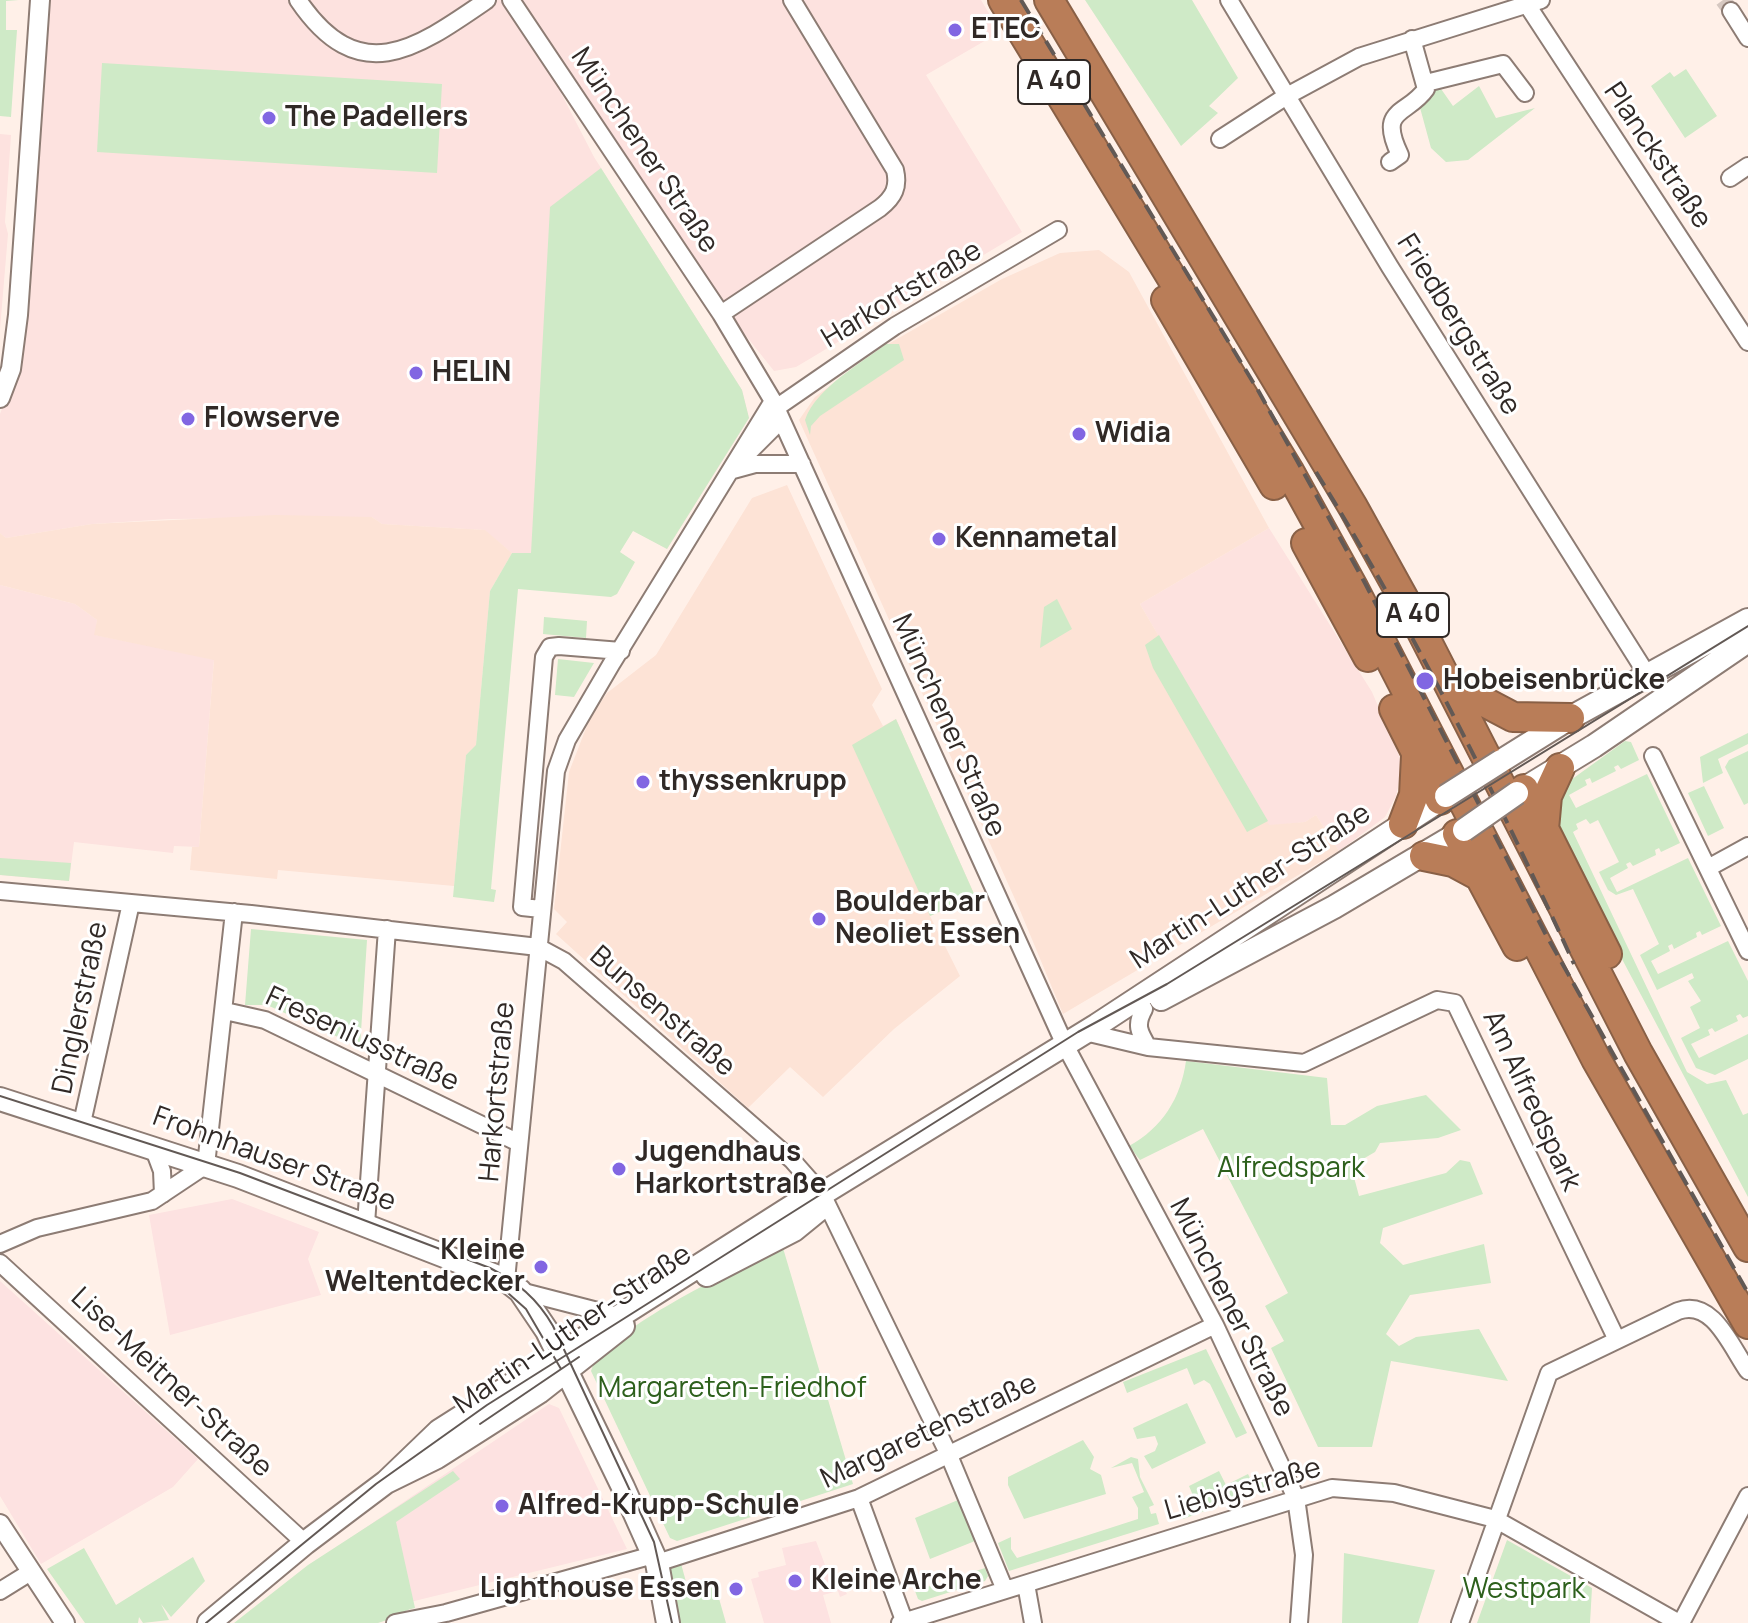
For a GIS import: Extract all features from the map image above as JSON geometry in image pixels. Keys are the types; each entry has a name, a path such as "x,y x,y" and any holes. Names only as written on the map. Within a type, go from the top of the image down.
{"highway":[{"name":"A 40","path":"1003,0 1289,471 1354,589 1742,1336"},
{"name":"A 40","path":"1049,0 1383,561 1638,1053 1748,1247"},
{"path":"1086,61 1141,128 1333,441 1477,698 1504,759"},
{"path":"1105,165 1132,234 1185,337 1316,560 1443,798"},
{"path":"1477,698 1513,717 1570,718"},
{"path":"1403,824 1414,795 1416,751"},
{"path":"1544,830 1547,796 1560,768"},
{"path":"1520,791 1544,830 1748,1224"},
{"path":"1460,832 1479,876 1646,1184 1742,1336"},
{"path":"1424,856 1453,862 1479,876"}],"main road":[{"name":"Martin-Luther-Straße","path":"563,1362 617,1316 799,1202 822,1194 1091,1029 1504,759 1570,718 1748,620"},
{"name":"Martin-Luther-Straße","path":"1091,1029 1144,1009 1424,856 1748,641"},
{"path":"1504,759 1520,791"},
{"path":"1443,798 1460,832"},
{"name":"Frohnhauser Straße","path":"0,1099 206,1165 366,1224 513,1285"},
{"name":"Martin-Luther-Straße","path":"209,1623 305,1543 386,1482 432,1436 803,1225 821,1208 822,1194"},
{"path":"513,1285 563,1362 655,1559 668,1623"}],"street":[{"path":"0,398 11,369 18,315 40,0"},
{"path":"298,0 324,33 336,42 385,53 421,43 487,0"},
{"name":"Münchener Straße","path":"511,0 721,314 777,410 1065,1045 1215,1325 1296,1498 1304,1555 1299,1623"},
{"path":"721,314 880,208 893,194 898,182 895,170 792,0"},
{"name":"Friedbergstraße","path":"1229,0 1285,97 1648,676"},
{"path":"1220,139 1285,97 1359,57 1530,1"},
{"name":"Planckstraße","path":"1530,1 1544,36 1742,320 1748,342"},
{"path":"1731,11 1748,38"},
{"path":"1390,162 1400,155 1392,132 1395,116 1424,94 1426,83 1412,39"},
{"path":"1426,83 1503,64 1525,93"},
{"path":"1730,178 1748,166"},
{"name":"Harkortstraße","path":"513,1285 519,1143 541,909 556,771 567,740 733,470 777,410 895,326 1058,230"},
{"path":"733,470 755,464 802,464"},
{"path":"541,909 522,907 544,657 550,647 559,646 621,651"},
{"path":"1653,756 1748,951"},
{"path":"1708,868 1748,846"},
{"name":"Bunsenstraße","path":"0,891 234,912 538,947 564,961 792,1160 822,1194 948,1453 1005,1590"},
{"name":"Dinglerstraße","path":"82,1123 131,903"},
{"path":"0,1244 37,1228 152,1201 206,1165 218,1027 225,1011 234,912"},
{"path":"366,1224 387,929"},
{"name":"Am Alfredspark","path":"1091,1029 1148,1047 1304,1063 1437,1000 1455,1003 1617,1340"},
{"path":"1144,1009 1138,1030 1148,1047"},
{"name":"Freseniusstraße","path":"225,1011 265,1020 519,1143"},
{"path":"153,1147 162,1171 163,1194"},
{"name":"Lise-Meitner-Straße","path":"0,1263 305,1543"},
{"name":"Frohnhauser Straße","path":"513,1285 617,1316"},
{"path":"1460,1623 1544,1379 1555,1369 1684,1309 1700,1309 1742,1336 1748,1371"},
{"name":"Margaretenstraße","path":"395,1623 447,1618 859,1498 1215,1325"},
{"name":"Liebigstraße","path":"903,1623 1332,1488 1394,1493 1495,1519 1680,1623"},
{"path":"1680,1623 1748,1496"},
{"path":"859,1498 903,1623"},
{"path":"0,1524 29,1573 65,1623"},
{"path":"0,1591 29,1573"},
{"path":"1026,1584 1033,1623"},
{"path":"1646,1605 1648,1623"}],"shaded area":[{"path":"46,0 508,0 531,35 594,157 742,390 749,418 667,549 633,530 531,554 512,553 484,530 382,524 372,517 169,519 92,524 6,538 0,533 0,414 16,371"},
{"path":"522,0 981,0 1000,32 926,75 1022,232 796,367 774,371 743,332"},
{"path":"0,134 11,135 5,222 8,234 0,329"},
{"name":"Widia","path":"1099,250 1129,272 1269,528 1140,604 1269,825 1305,822 1316,815 1339,851 1063,1014 1019,908 799,420 815,397 883,347 1002,279 1060,253"},
{"path":"787,485 882,689 872,705 883,726 896,719 975,896 930,916 960,976 894,1029 823,1097 790,1067 748,1108 556,934 567,922 554,909 569,772 590,718 607,693 656,655 752,498"},
{"path":"275,515 372,517 382,524 485,530 512,553 490,591 476,746 466,755 454,886 278,870 277,879 190,870 192,847 199,847 214,660 94,635 97,620 75,604 0,585 0,533 6,538 92,524"},
{"path":"1269,528 1372,692 1399,755 1402,770 1396,796 1385,817 1339,851 1316,815 1305,822 1269,826 1140,604"},
{"path":"0,585 75,604 97,620 95,635 214,659 199,847 174,846 173,853 74,842 69,881 0,875"},
{"path":"232,1199 319,1232 308,1259 321,1295 170,1335 149,1215"},
{"path":"0,1281 198,1459 173,1487 41,1564 0,1496"},
{"name":"Alfred-Krupp-Schule","path":"549,1404 559,1408 627,1549 353,1616 310,1565"},
{"name":"Kleine Arche","path":"816,1541 830,1578 837,1577 847,1594 840,1597 838,1591 823,1595 831,1623 764,1623 751,1579 759,1577 758,1572 786,1565 782,1548"}],"green space":[{"path":"0,0 19,0 6,1 6,30 17,30 11,117 0,116"},
{"path":"1085,0 1192,0 1238,78 1209,106 1218,113 1181,146"},
{"name":"The Padellers","path":"102,63 442,84 437,173 97,152"},
{"path":"1686,69 1717,116 1685,138 1651,86 1670,72 1674,77"},
{"path":"1439,86 1453,106 1479,86 1496,118 1535,108 1468,160 1446,162 1431,148 1419,104"},
{"path":"601,168 742,390 749,418 667,549 633,531 620,552 635,562 617,594 611,597 518,589 491,889 496,890 494,902 453,897 466,755 476,745 490,591 512,553 531,553 550,207"},
{"path":"886,344 899,344 904,360 820,416 811,426 810,435 805,420 819,397"},
{"path":"1057,599 1072,629 1040,648 1044,607"},
{"path":"544,617 587,621 586,638 543,634"},
{"path":"1159,635 1268,821 1247,832 1153,668 1145,645"},
{"path":"558,659 594,663 574,697 555,695"},
{"path":"896,719 975,896 930,916 852,745"},
{"path":"1748,733 1748,744 1718,759 1723,773 1703,783 1700,757"},
{"path":"1625,741 1631,742 1639,760 1621,769 1618,765 1614,767 1616,771 1592,783 1590,778 1585,780 1587,785 1569,795 1576,808 1647,774 1680,843 1661,852 1659,848 1655,850 1656,855 1633,866 1630,862 1626,864 1628,868 1610,878 1617,892 1688,858 1721,926 1702,935 1700,931 1696,933 1697,937 1674,949 1672,944 1668,946 1670,951 1651,961 1658,974 1728,941 1748,981 1748,1016 1743,1018 1740,1014 1736,1016 1738,1021 1715,1032 1712,1028 1708,1030 1710,1035 1691,1044 1699,1058 1748,1034 1748,1059 1715,1075 1696,1068 1681,1038 1700,1028 1690,1007 1701,1001 1688,981 1694,978 1692,973 1657,990 1640,955 1659,944 1633,889 1616,895 1608,890 1599,872 1619,862 1598,820 1590,824 1586,819 1576,824 1578,829 1573,832 1687,1072 1707,1084 1726,1080 1743,1115 1748,1113 1748,1197 1587,893 1556,824 1556,801 1568,782"},
{"path":"1748,751 1748,803 1744,805 1725,767 1729,760"},
{"path":"1704,786 1724,828 1708,836 1688,793"},
{"path":"0,858 71,863 69,881 0,875"},
{"path":"251,929 367,940 360,1047 267,1005 245,1005"},
{"name":"Alfredspark","path":"1186,1061 1327,1078 1331,1125 1345,1125 1377,1106 1426,1095 1461,1130 1438,1138 1380,1143 1375,1152 1351,1166 1359,1196 1446,1173 1460,1160 1470,1162 1483,1194 1383,1228 1380,1243 1403,1265 1484,1244 1491,1283 1410,1295 1386,1334 1399,1346 1416,1337 1479,1329 1508,1381 1391,1361 1372,1447 1318,1447 1271,1348 1284,1341 1265,1306 1288,1293 1203,1129 1140,1160 1129,1146 1141,1139 1168,1111 1180,1087"},
{"name":"Margareten-Friedhof","path":"783,1248 853,1484 677,1541 670,1538 591,1371 601,1355 641,1322 762,1255"},
{"path":"1206,1349 1247,1433 1236,1438 1210,1384 1204,1380 1194,1385 1187,1368 1127,1393 1123,1382"},
{"path":"1187,1403 1206,1443 1152,1469 1144,1456 1155,1451 1158,1444 1155,1436 1137,1439 1133,1428"},
{"path":"1083,1440 1094,1457 1090,1469 1101,1475 1106,1494 1024,1519 1008,1485 1008,1477"},
{"path":"1131,1457 1138,1459 1140,1477 1154,1505 1149,1507 1151,1514 1156,1513 1159,1524 1009,1571 998,1543 1011,1537 1011,1549 1017,1558 1138,1519 1138,1508 1132,1497 1144,1492 1132,1463 1111,1468"},
{"path":"453,1471 460,1479 396,1522 415,1608 378,1623 234,1623 308,1565"},
{"path":"1219,1471 1226,1485 1248,1474 1250,1478 1268,1476 1272,1486 1183,1519 1182,1515 1197,1505 1189,1486"},
{"path":"958,1500 975,1541 930,1559 915,1518"},
{"name":"Westpark","path":"1507,1540 1592,1588 1590,1623 1477,1623"},
{"path":"84,1548 116,1605 193,1557 205,1581 171,1617 161,1604 169,1620 143,1623 139,1617 138,1623 85,1623 47,1569"},
{"path":"1344,1553 1435,1570 1418,1623 1342,1623"},
{"path":"680,1560 688,1589 714,1581 726,1623 677,1623 667,1565"},
{"path":"985,1568 988,1576 985,1581 922,1601 918,1599 915,1591"}],"tunnel":[{"path":"1723,0 1731,11"}],"tram line":[{"path":"206,1623 376,1484 487,1405 1078,1032 1167,984 1748,626"},
{"path":"0,1096 240,1173 490,1268 518,1285 540,1307 553,1326 654,1542 672,1623"},
{"path":"491,1278 526,1309 561,1369"},
{"path":"480,1424 579,1357"}],"railway":[{"path":"1021,0 1259,392 1366,585 1545,933 1748,1293"},
{"path":"1316,472 1386,591 1452,714 1574,964"}],"place":[{"name":"ETEC","path":"955,30"},
{"name":"The Padellers","path":"269,118"},
{"name":"HELIN","path":"416,373"},
{"name":"Flowserve","path":"188,419"},
{"name":"Widia","path":"1079,434"},
{"name":"Kennametal","path":"939,539"},
{"name":"Hobeisenbrücke","path":"1425,681"},
{"name":"thyssenkrupp","path":"643,782"},
{"name":"Boulderbar Neoliet Essen","path":"819,919"},
{"name":"Jugendhaus Harkortstraße","path":"619,1169"},
{"name":"Kleine Weltentdecker","path":"541,1267"},
{"name":"Alfred-Krupp-Schule","path":"502,1506"},
{"name":"Kleine Arche","path":"795,1581"},
{"name":"Lighthouse Essen","path":"736,1589"}]}
